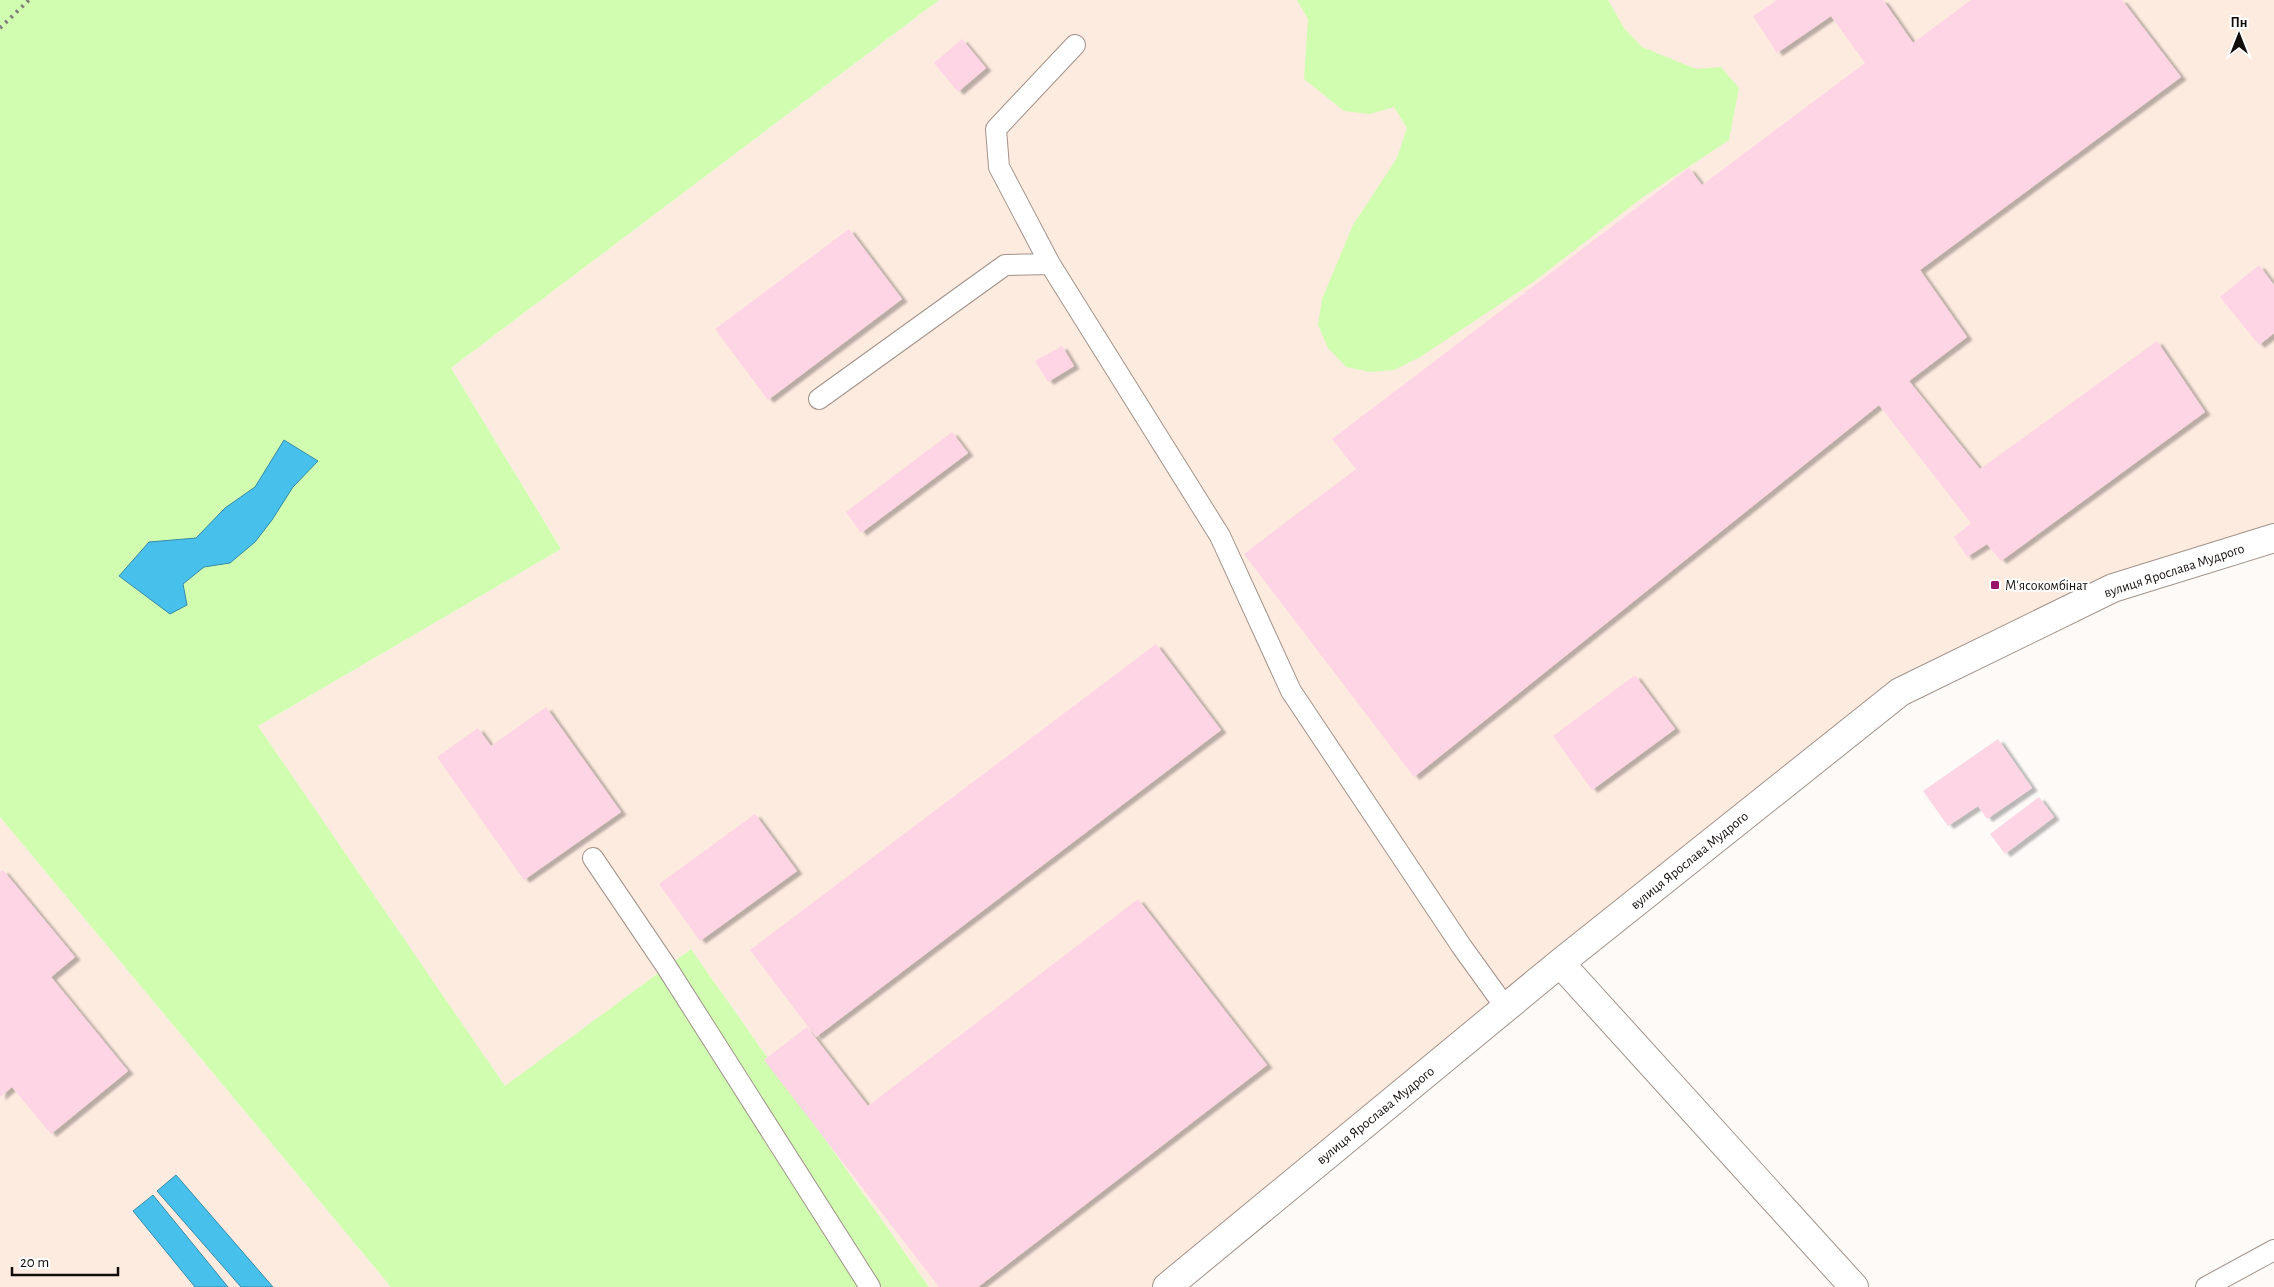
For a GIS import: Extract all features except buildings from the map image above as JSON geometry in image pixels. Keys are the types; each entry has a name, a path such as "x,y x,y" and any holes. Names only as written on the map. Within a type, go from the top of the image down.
{"main road":[{"name":"вулиця Ярослава Мудрого","path":"1167,1287 1560,963 1900,692 2113,588 2274,538"},
{"path":"1560,963 1854,1287"}],"lane":[{"path":"1074,45 996,129 999,167 1050,264 1220,536 1291,691 1462,947 1506,1008"},
{"path":"819,399 1004,266 1050,264"},
{"path":"593,858 666,966 870,1287"},
{"path":"2206,1287 2274,1250"}],"shaded area":[{"path":"939,0 2274,0 2274,533 1891,691 1156,1287 929,1287 691,949 505,1087 258,726 561,549 451,368"},
{"path":"0,817 391,1287 0,1287"}],"green space":[{"path":"0,0 939,0 451,368 561,549 258,726 505,1086 691,949 929,1287 391,1287 0,817"},
{"path":"1297,0 1608,0 1624,28 1642,47 1696,69 1721,67 1739,88 1729,140 1643,197 1532,283 1420,357 1394,370 1370,372 1346,367 1328,348 1318,325 1322,299 1353,225 1397,158 1407,128 1394,107 1370,114 1344,111 1304,79 1308,19"}],"water":[{"path":"284,440 318,461 293,487 255,542 230,563 204,567 183,584 187,605 170,614 119,576 149,542 196,538 225,508 255,487"},
{"path":"176,1175 273,1287 241,1287 157,1191"},
{"path":"153,1195 228,1287 195,1287 133,1211"}],"railway":[{"path":"0,28 29,0"}],"place":[{"name":"М'ясокомбінат","path":"1995,585"}]}
